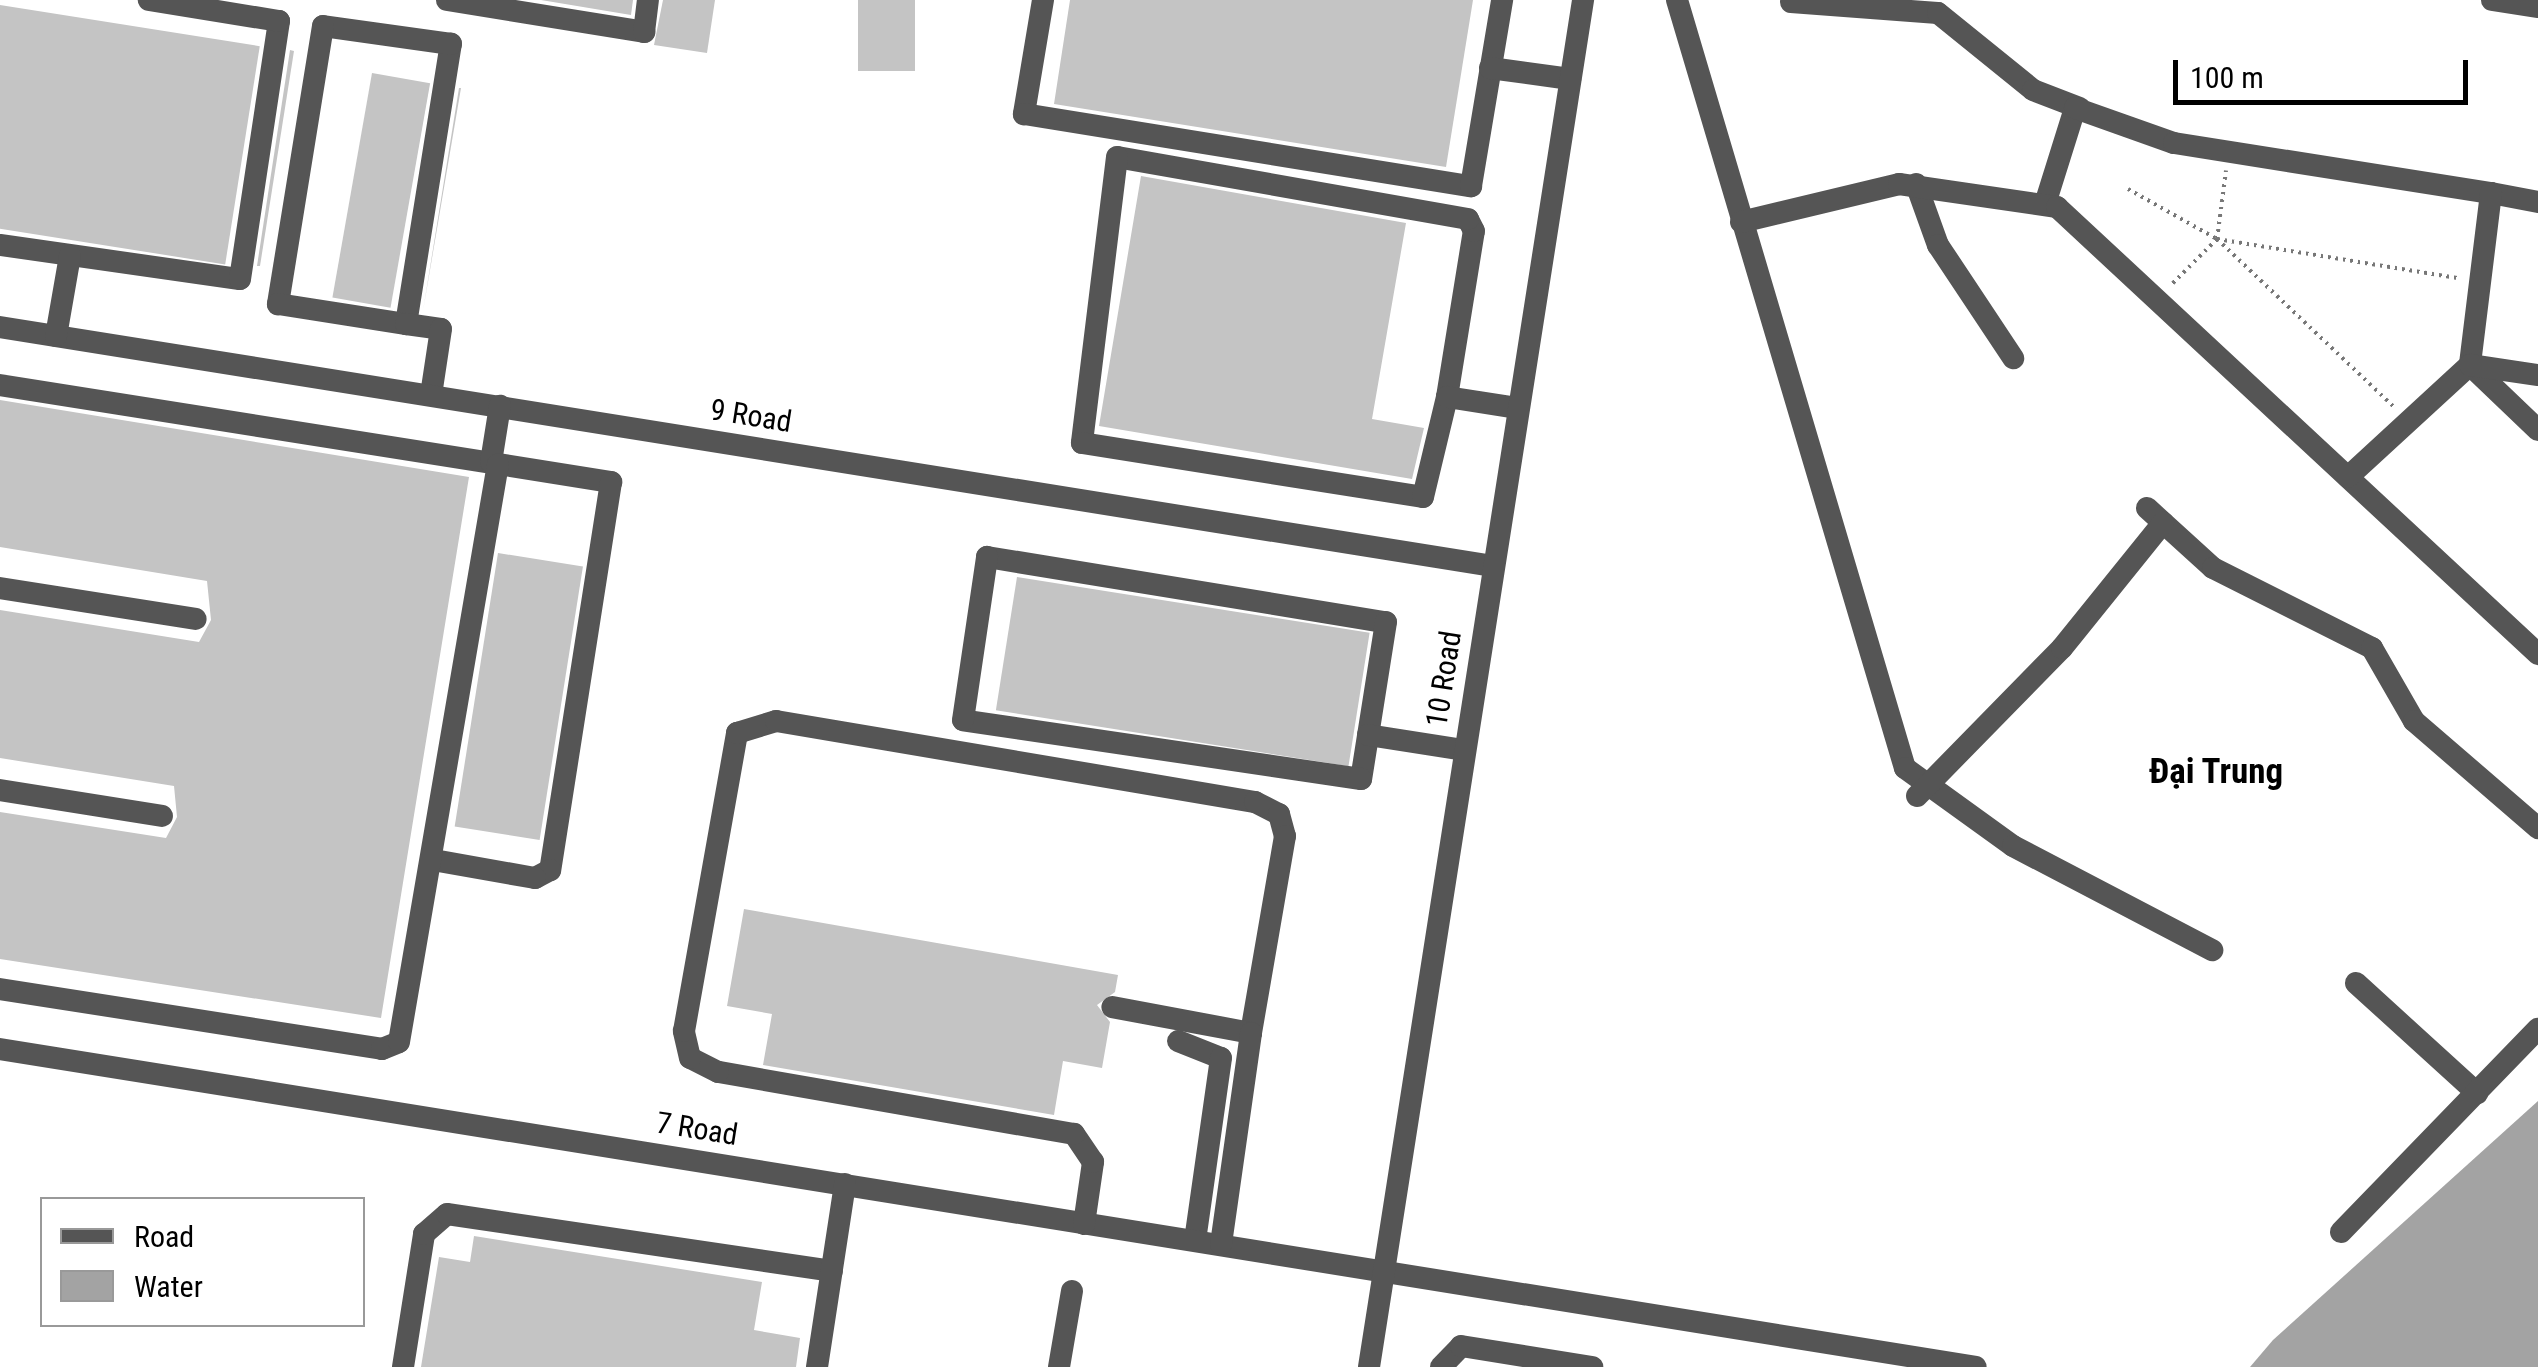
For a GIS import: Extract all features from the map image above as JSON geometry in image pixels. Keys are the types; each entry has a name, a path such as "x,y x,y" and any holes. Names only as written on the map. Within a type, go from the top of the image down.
{"street":[{"path":"0,245 240,279 279,21 149,0"},
{"path":"447,0 644,32 648,0"},
{"path":"1043,0 1024,114 1471,186 1502,0"},
{"name":"10 Road","path":"1369,1367 1582,0"},
{"path":"1677,0 1887,727 1921,792 2013,846 2212,950"},
{"path":"2492,0 2538,8"},
{"path":"1791,2 1938,13 2033,90 2174,143 2538,202"},
{"path":"406,324 450,44 323,26 278,304 406,324 440,329 431,395"},
{"path":"1490,68 1570,80"},
{"path":"2045,204 2070,111 2080,108"},
{"path":"1117,157 1468,218 1474,231 1447,398 1422,496 1082,443 1117,157"},
{"path":"1741,222 1916,184 2045,204 2074,220 2538,654"},
{"path":"1916,184 1944,256 2013,358"},
{"path":"2348,477 2470,365 2491,194"},
{"path":"56,336 70,256"},
{"name":"9 Road","path":"0,327 1492,566"},
{"path":"2470,365 2538,375"},
{"path":"2470,365 2538,430"},
{"path":"0,385 612,482 556,850 535,878 432,860"},
{"path":"1447,398 1518,408"},
{"path":"0,989 392,1048 405,1030 500,406"},
{"path":"1921,792 2062,648 2155,515 2213,568 2372,648 2414,721 2538,828"},
{"path":"988,558 1386,622 1368,735 1361,779 963,720 988,558"},
{"path":"0,588 196,619"},
{"path":"1084,1224 1093,1162 1074,1134 718,1072 690,1058 684,1031 737,734 776,721 1269,806 1285,836 1251,1032 1221,1244"},
{"path":"1368,735 1464,750"},
{"path":"0,790 162,816"},
{"path":"2356,983 2476,1093"},
{"path":"1112,1007 1251,1032"},
{"path":"2341,1232 2538,1030"},
{"path":"1178,1041 1221,1058 1195,1240"},
{"name":"7 Road","path":"0,1050 1976,1367"},
{"path":"816,1367 846,1184"},
{"path":"403,1367 424,1234 447,1214 832,1272"},
{"path":"1058,1367 1072,1291"},
{"path":"1441,1367 1461,1346 1592,1367"}],"path":[{"path":"2171,284 2217,239 2226,171"},
{"path":"2128,189 2217,239 2396,409"},
{"path":"2217,239 2461,278"}],"water":[{"path":"2538,1101 2538,1367 2250,1367 2273,1340"}],"building":[{"path":"541,0 633,0 631,15"},
{"path":"663,0 715,0 707,53 654,45"},
{"path":"858,0 915,0 915,71 858,71"},
{"path":"1070,0 1473,0 1446,167 1054,104"},
{"path":"0,5 260,46 225,264 0,229"},
{"path":"290,50 294,51 257,266"},
{"path":"372,73 430,83 391,308 332,298"},
{"path":"459,88 461,88 423,311"},
{"path":"1141,176 1406,223 1372,419 1424,428 1412,479 1099,426"},
{"path":"0,400 469,477 381,1018 0,959 0,812 166,838 177,817 174,786 0,758 0,610 199,642 211,620 207,581 0,547"},
{"path":"498,553 583,566 540,840 455,827"},
{"path":"1017,577 1370,633 1348,766 996,710"},
{"path":"744,909 1118,975 1115,992 1097,1005 1110,1022 1102,1068 1063,1061 1054,1115 763,1065 772,1014 727,1006"},
{"path":"474,1236 762,1282 754,1330 800,1338 796,1367 421,1367 439,1257 470,1262"}],"district":[{"name":"Đại Trung","path":"2216,772"}]}
